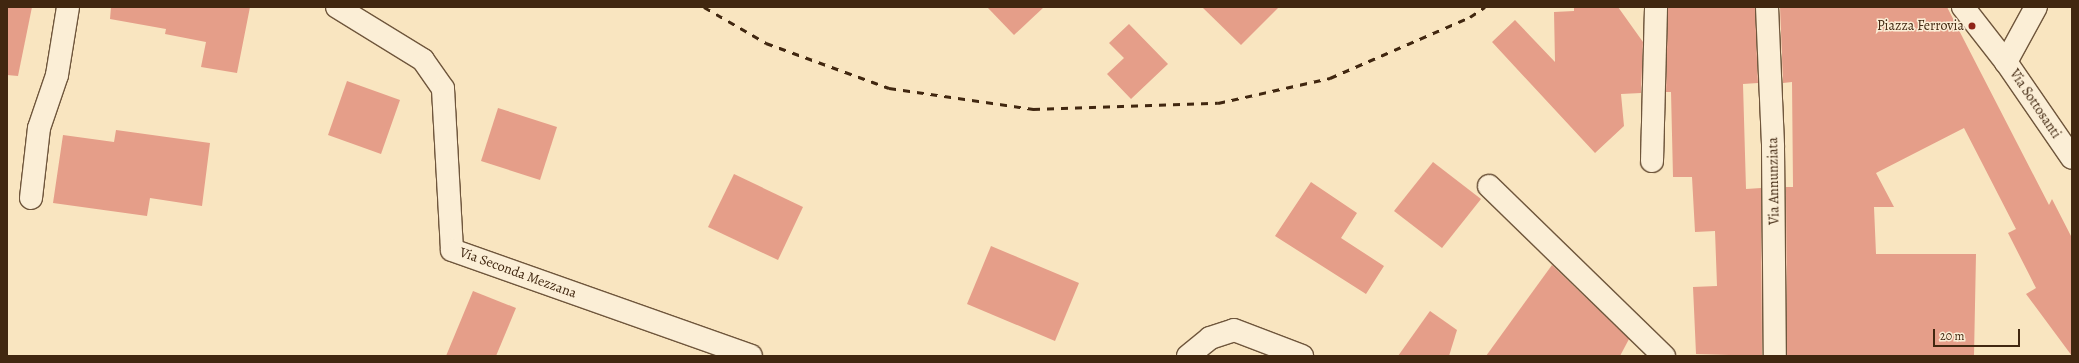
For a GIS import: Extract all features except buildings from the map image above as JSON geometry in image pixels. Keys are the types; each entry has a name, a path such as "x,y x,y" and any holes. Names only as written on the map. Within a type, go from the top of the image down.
{"street":[{"path":"31,198 40,128 57,75 68,7"},
{"name":"Via Seconda Mezzana","path":"337,7 424,60 443,89 452,250 751,356"},
{"path":"1652,161 1656,7"},
{"name":"Via Annunziata","path":"1767,7 1773,147 1775,356"},
{"path":"1964,7 2006,62"},
{"name":"Via Sottosanti","path":"2036,7 2006,62 2072,158"},
{"path":"1489,186 1664,356"},
{"path":"1188,356 1210,338 1234,330 1302,356"}],"railway":[{"path":"704,7 766,43 889,88 1033,109 1218,103 1330,78 1470,17 1485,7"}],"place":[{"name":"Piazza Ferrovia","path":"1972,26"}]}
